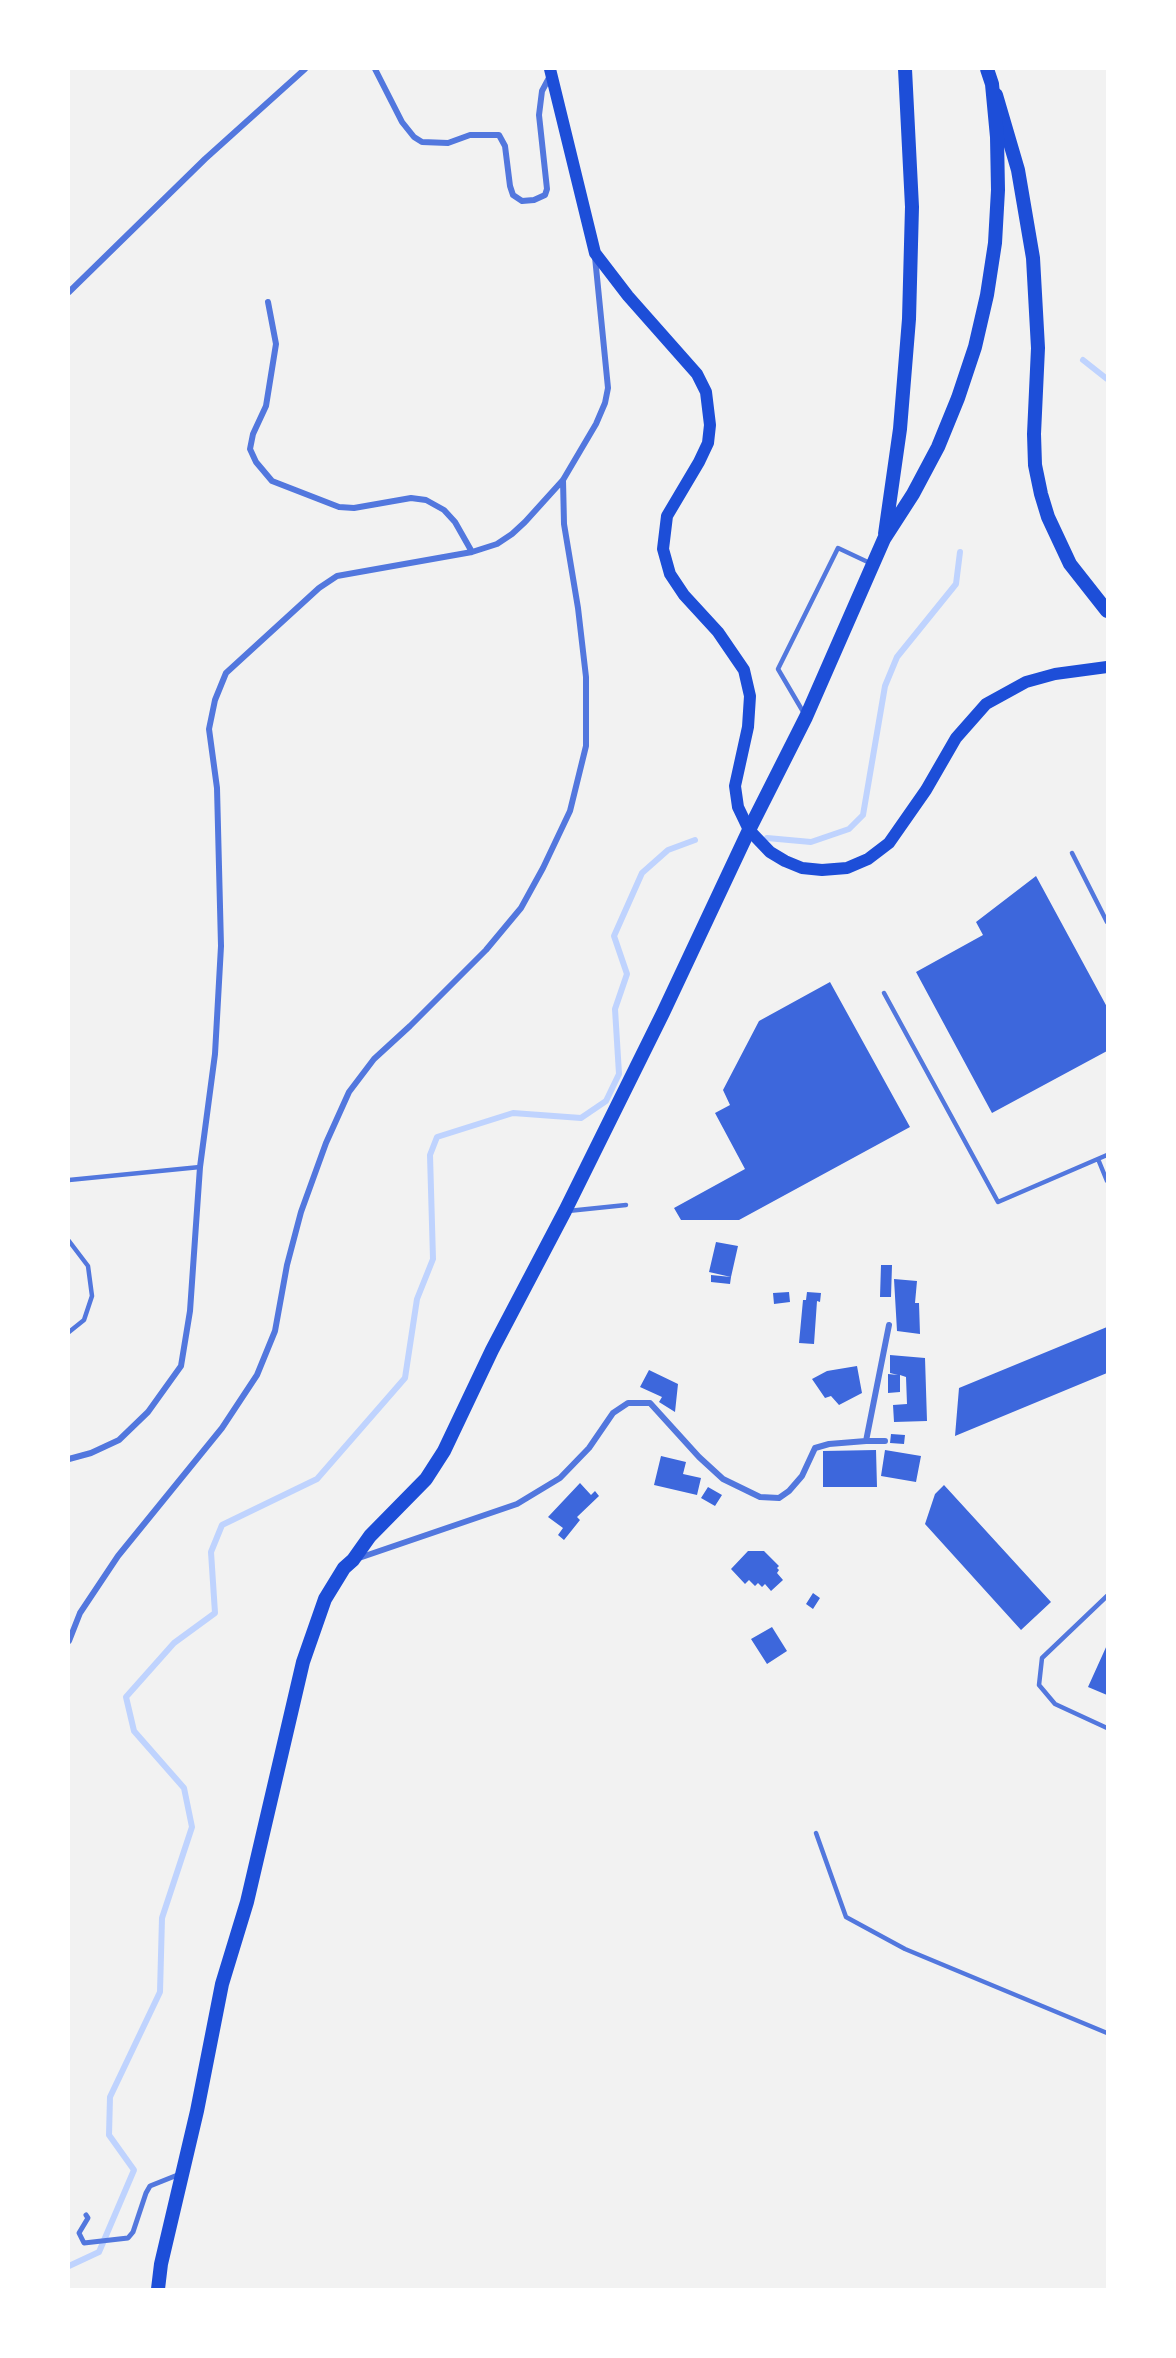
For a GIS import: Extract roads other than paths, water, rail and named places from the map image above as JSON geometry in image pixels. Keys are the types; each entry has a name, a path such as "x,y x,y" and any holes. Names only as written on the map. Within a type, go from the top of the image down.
{"main road":[{"path":"884,540 900,429 909,319 912,207 905,69"},
{"path":"987,69 1018,170 1033,258 1038,348 1035,465 1041,494 1048,517 1070,564 1087,589 1107,611"},
{"path":"551,72 595,253 628,296 697,374 706,392 710,425 708,443 667,516 663,549 670,574 684,595 718,632 744,670 750,696 748,728 735,786 738,807 749,830 770,852 802,868 822,870 847,868 868,859 889,843 926,790 956,738 986,704 1026,682 1055,674 1107,667"},
{"path":"158,2289 161,2264 197,2111 222,1984 247,1902 303,1662 325,1599 344,1568 370,1536 426,1479 444,1451 492,1350 565,1211 663,1013 749,830 806,717 884,540 913,494 938,447 975,347 987,295 997,211 997,137 992,84"}],"street":[{"path":"69,292 205,159 305,69"},
{"path":"375,69 402,122 414,137 422,142 448,143 470,135 499,135 505,146 513,195 522,201 534,200 545,195 547,189 538,116 543,91 551,72"},
{"path":"69,1459 91,1453 119,1440 148,1412 181,1366 190,1311 201,1167 215,1054 221,946 217,788 209,729 215,700 226,673 319,588 337,576 472,552 496,544 512,534 563,480 596,424 608,388 595,253"},
{"path":"268,302 276,344 266,406 253,434 250,449 256,462 272,481 339,507 354,508 411,498 426,500 444,510 455,522 472,552"},
{"path":"69,1641 80,1613 118,1556 222,1428 257,1375 275,1331 287,1265 301,1212 327,1143 350,1092 374,1059 486,950 521,908 570,811 586,746 586,677 578,608 564,524 563,480"},
{"path":"866,1441 889,1325"},
{"path":"352,1560 517,1504 560,1478 589,1448 613,1413 628,1403 650,1403 723,1479 760,1497 778,1498 789,1491 802,1476 815,1448 829,1444 885,1441"},
{"path":"86,2215 88,2218 79,2233 81,2240 90,2244 128,2238 133,2232 150,2186 182,2174"}],"lane":[{"path":"806,717 778,669 838,548 874,565"},
{"path":"1072,854 1107,922"},
{"path":"884,993 998,1202 1107,1155"},
{"path":"1098,1159 1107,1181"},
{"path":"69,1180 201,1167"},
{"path":"565,1211 626,1205"},
{"path":"69,1241 88,1266 92,1296 84,1320 69,1332"},
{"path":"1107,1596 1042,1658 1039,1685 1055,1704 1107,1728"},
{"path":"816,1833 846,1917 905,1949 1107,2033"}],"waterway":[{"path":"1083,360 1107,379"},
{"path":"767,838 811,842 849,829 863,815 885,686 897,657 956,584 960,552"},
{"path":"69,2266 99,2252 134,2170 109,2135 110,2097 160,1992 162,1918 192,1827 184,1788 134,1731 126,1697 174,1643 215,1613 211,1552 222,1525 317,1479 405,1378 417,1299 433,1259 430,1155 437,1137 513,1113 581,1118 606,1101 619,1074 615,1009 627,974 614,936 642,873 668,850 695,840"}]}
